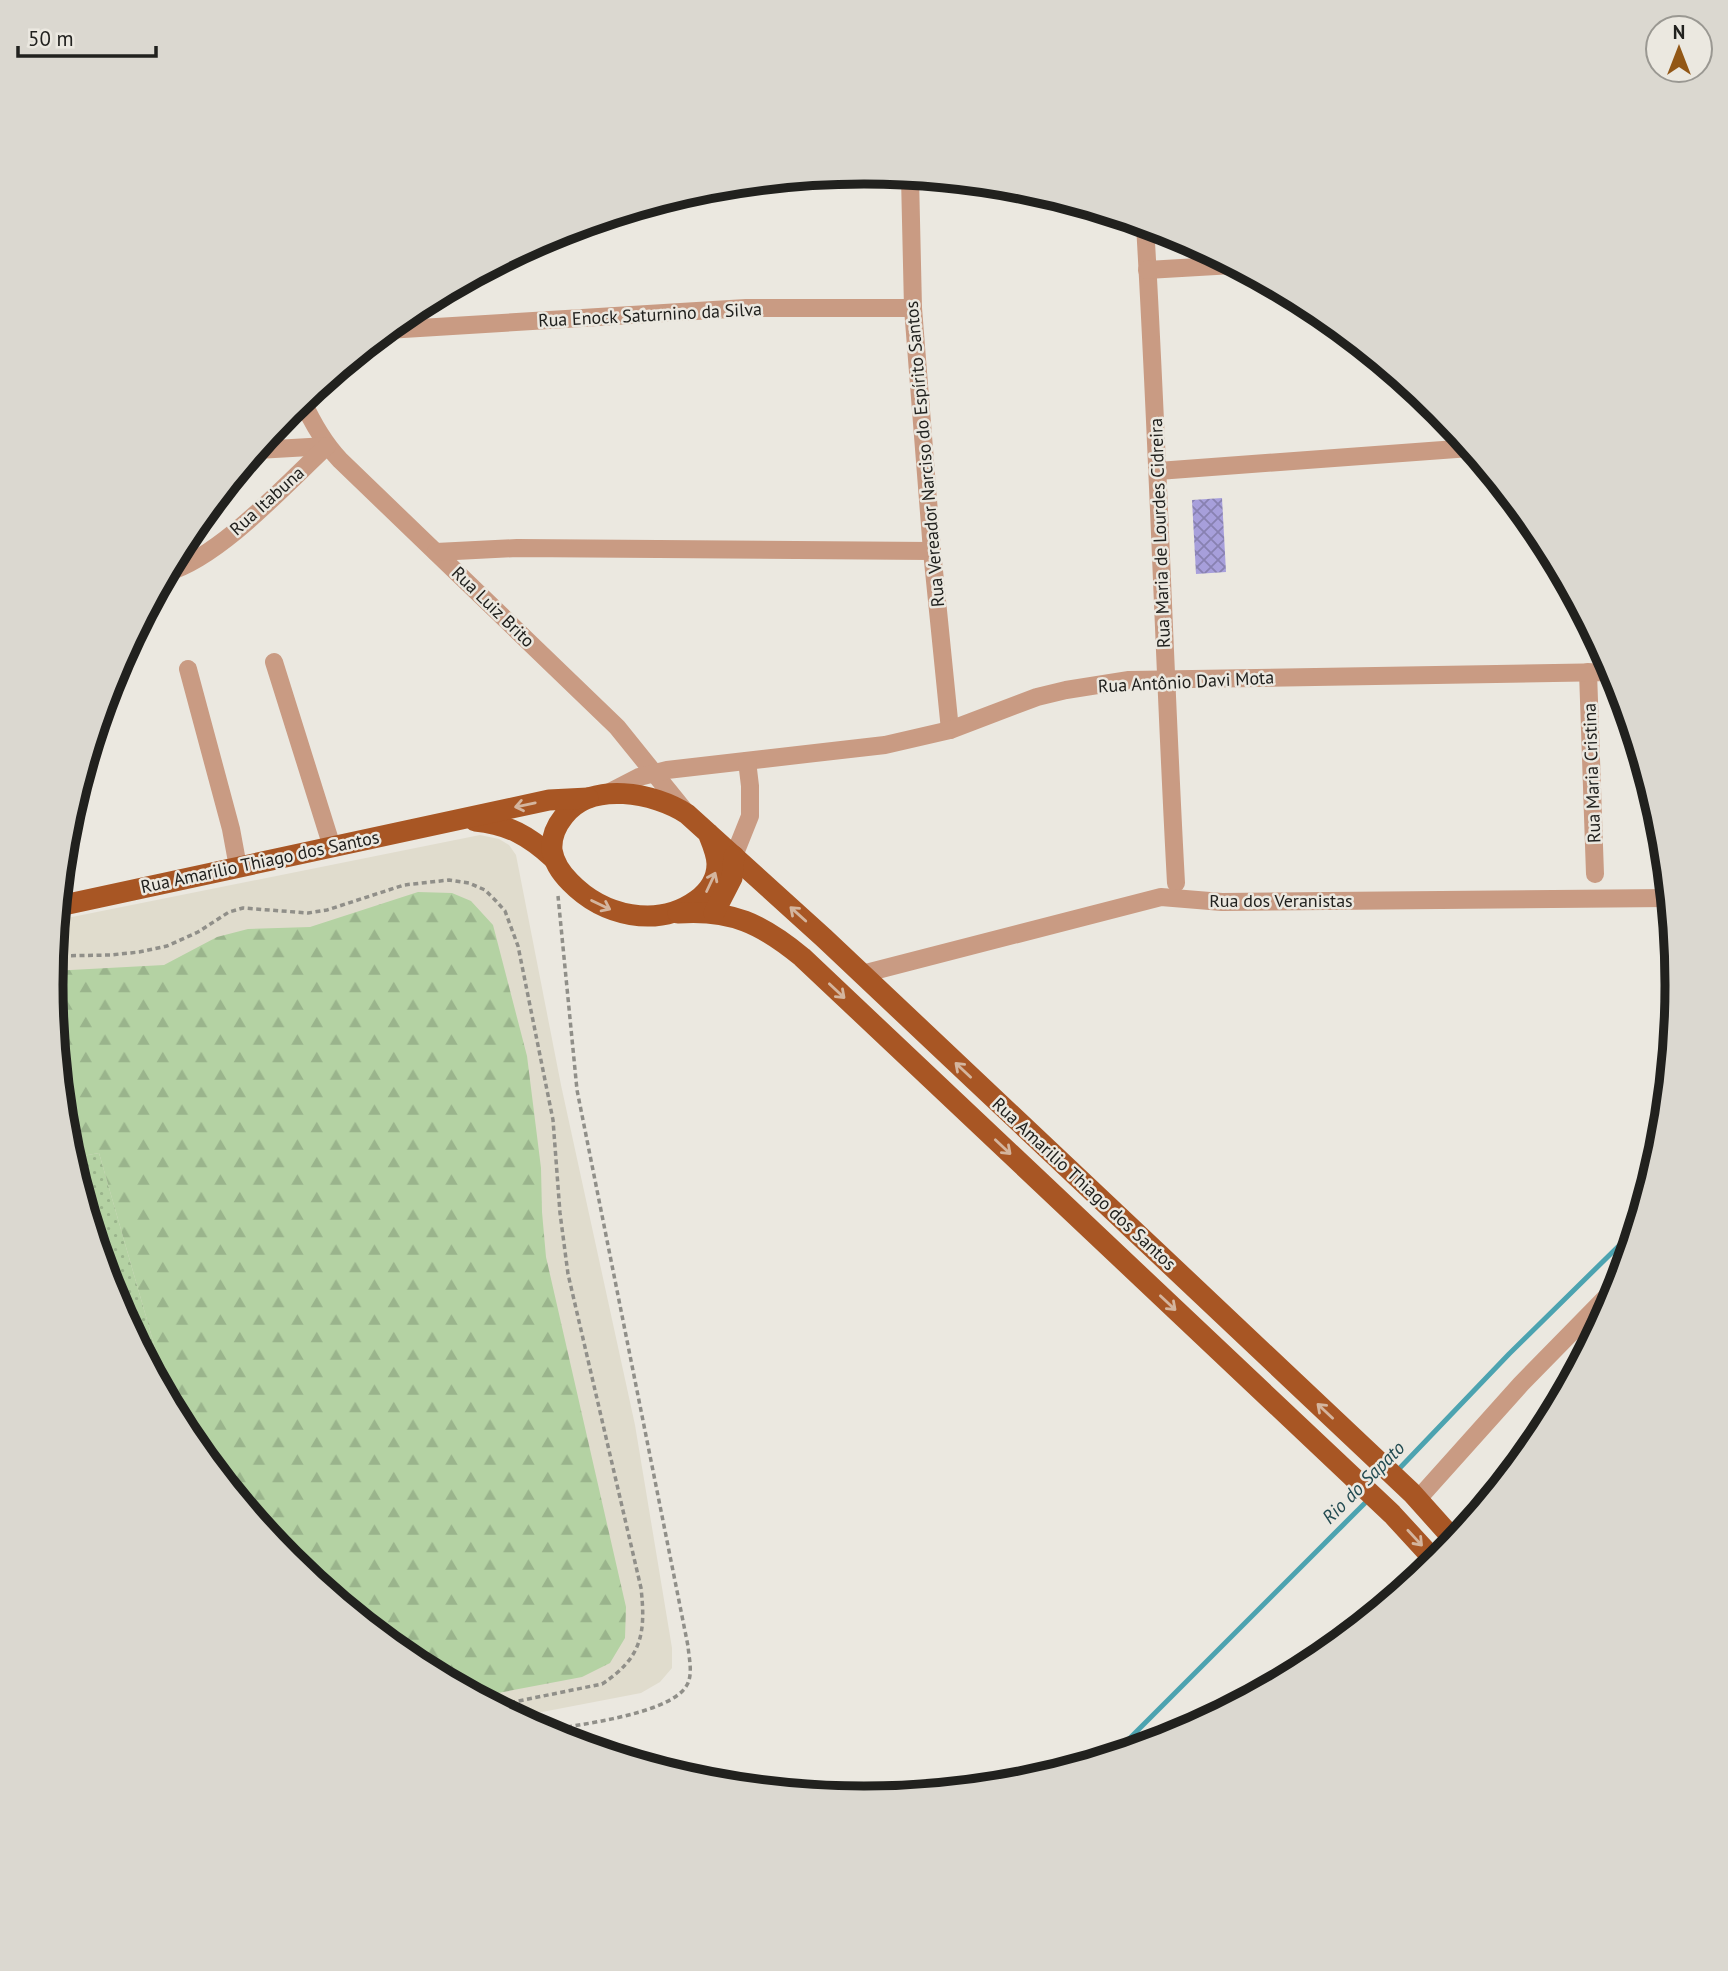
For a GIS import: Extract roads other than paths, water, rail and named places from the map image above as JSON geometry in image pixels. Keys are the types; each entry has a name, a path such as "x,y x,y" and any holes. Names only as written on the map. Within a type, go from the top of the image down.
{"main road":[{"path":"646,795 675,806 687,814 708,833 717,863 712,883 701,897 672,913 628,915 611,910 582,894 554,860 554,833 559,822 576,804 597,797 646,795"},
{"name":"Rua Amarilio Thiago dos Santos","path":"68,903 549,800 597,797"},
{"name":"Rua Amarilio Thiago dos Santos","path":"462,820 495,823 520,831 554,860"},
{"name":"Rua Amarilio Thiago dos Santos","path":"708,833 862,974 1415,1496 1448,1533"},
{"path":"714,913 732,878 734,856"},
{"name":"Rua Amarilio Thiago dos Santos","path":"672,913 714,913 744,919 764,929 802,957 1357,1480 1428,1554"}],"street":[{"name":"Rua Vereador Narciso do Espírito Santos","path":"910,186 913,308 932,551 950,730"},
{"name":"Rua Maria de Lourdes Cidreira","path":"1145,236 1176,883"},
{"path":"1147,270 1216,266"},
{"name":"Rua Enock Saturnino da Silva","path":"405,329 712,310 913,308"},
{"name":"Rua Luiz Brito","path":"307,411 327,446 617,727 687,814"},
{"path":"269,449 327,446"},
{"name":"Rua Itabuna","path":"182,565 221,543 327,446"},
{"path":"1158,471 1458,449"},
{"path":"436,552 517,548 932,551"},
{"path":"274,662 331,847"},
{"path":"188,669 231,829 238,867"},
{"name":"Rua Antônio Davi Mota","path":"597,797 652,773 886,746 950,730 1037,697 1129,680 1600,670"},
{"name":"Rua Maria Cristina","path":"1588,672 1595,874"},
{"path":"734,856 750,816 747,761"},
{"name":"Rua dos Veranistas","path":"862,974 1161,897 1222,902 1660,898"},
{"path":"1415,1496 1598,1306"}],"waterway":[{"name":"Rio do Sapato","path":"1396,1472 1509,1354 1622,1243"},
{"name":"Rio do Sapato","path":"1126,1742 1369,1499"}]}
